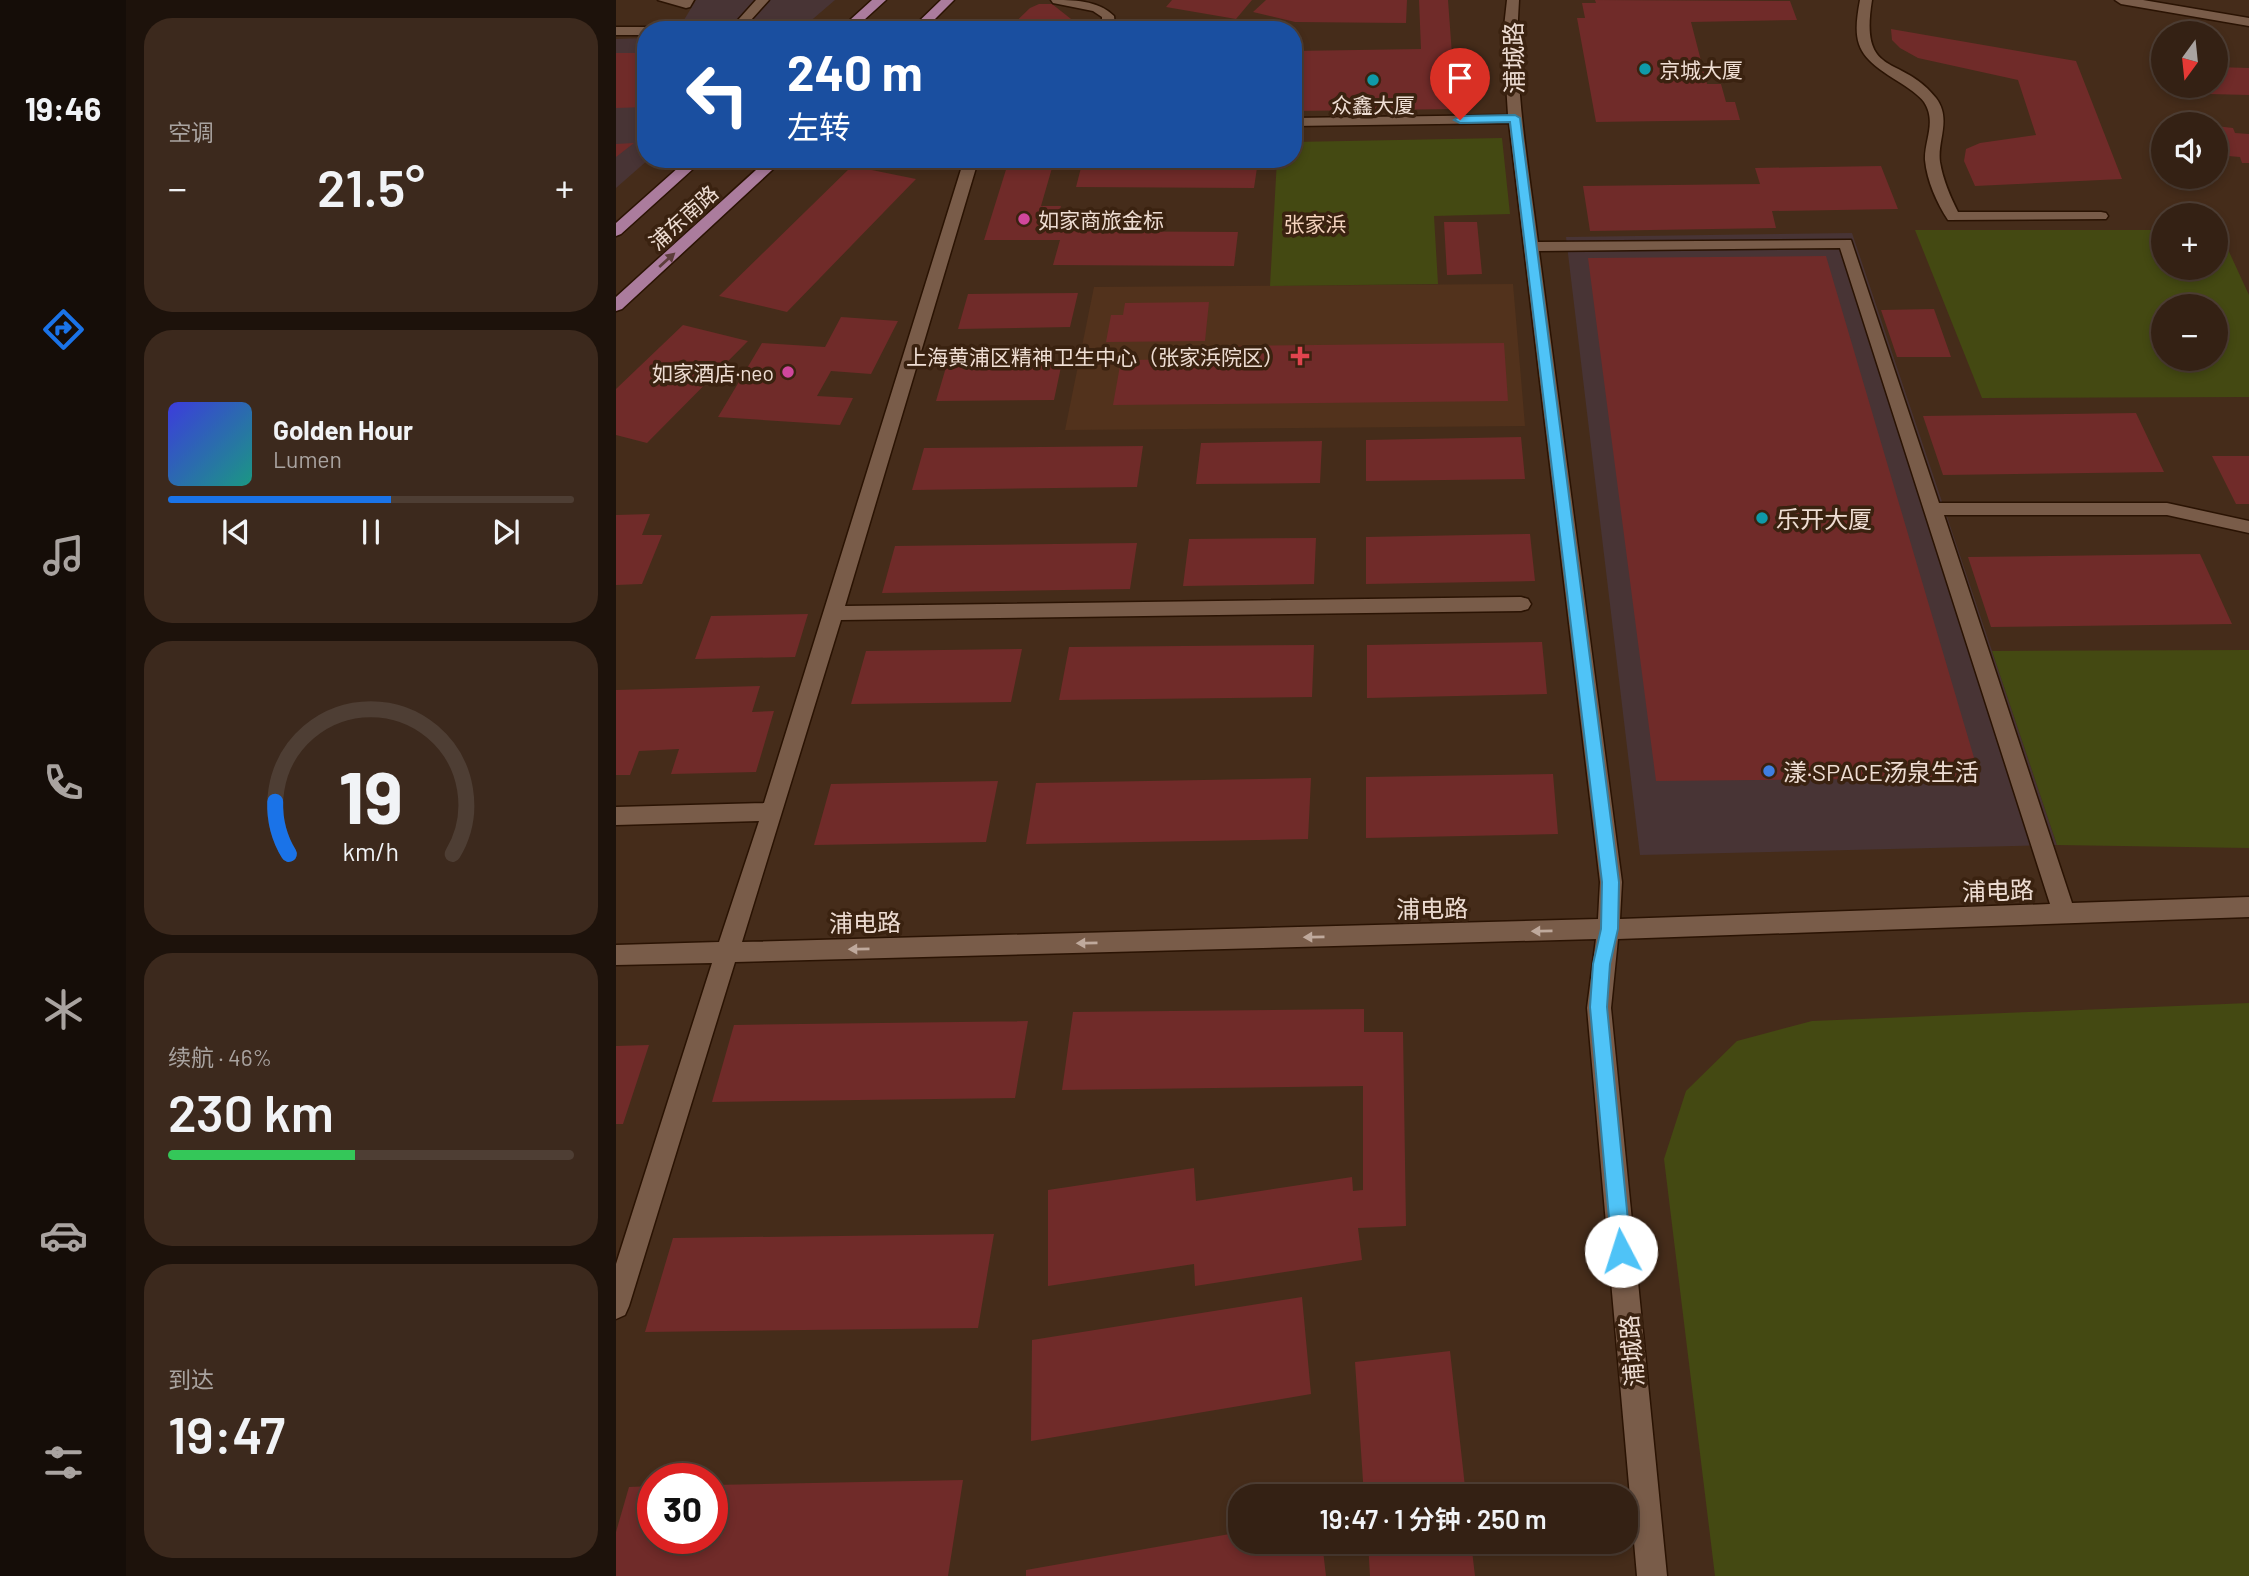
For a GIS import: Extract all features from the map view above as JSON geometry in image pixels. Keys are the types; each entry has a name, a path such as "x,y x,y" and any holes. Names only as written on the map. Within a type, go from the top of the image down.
{"main road":[{"path":"856,21 880,0"},
{"path":"926,21 948,0"},
{"name":"浦东南路","path":"616,232 687,168"},
{"name":"浦东南路","path":"616,306 767,168"}],"street":[{"path":"664,0 686,4 688,0"},
{"path":"743,21 763,0"},
{"path":"1057,0 1097,8 1108,16 1108,21"},
{"name":"浦城路","path":"1513,0 1510,36 1515,118 1611,882 1610,929 1601,964 1599,1007 1652,1576"},
{"path":"1866,0 1861,29 1864,47 1882,66 1910,83 1931,101 1938,127 1933,158 1937,183 1953,217 2101,216"},
{"path":"2121,0 2249,22"},
{"path":"616,31 637,31"},
{"path":"1302,122 1515,118"},
{"path":"616,1306 772,812 969,168"},
{"path":"1531,247 1846,243 2064,914"},
{"path":"1933,509 2167,509 2249,527"},
{"path":"833,613 1521,604"},
{"path":"616,817 772,812"},
{"name":"浦电路","path":"616,955 1610,929 2249,907"}],"shaded area":[{"path":"696,0 835,0 810,21 683,21"},
{"path":"637,38 639,168 616,188 616,39"},
{"name":"乐开大厦","path":"1852,233 2057,845 1640,855 1566,237"},
{"name":"上海黄浦区精神卫生中心（张家浜院区）","path":"1513,284 1525,426 1065,430 1094,287"}],"green space":[{"path":"1502,138 1510,214 1434,216 1438,284 1270,286 1277,168 1302,168 1302,142"},
{"path":"1915,230 2151,230 2151,280 2228,280 2228,250 2249,295 2249,397 1982,398"},
{"path":"2249,650 2249,848 2057,845 1992,651"},
{"path":"2249,1003 2249,1576 1715,1576 1664,1159 1686,1091 1737,1041 1812,1021"}],"building":[{"path":"1172,0 1252,0 1236,19 1166,7"},
{"path":"1266,0 1407,0 1406,23 1302,22 1253,12"},
{"name":"众鑫大厦","path":"1419,0 1448,0 1456,109 1302,111 1302,51 1421,49"},
{"name":"京城大厦","path":"1595,0 1790,1 1797,20 1691,22 1707,84 1721,84 1726,102 1735,102 1740,120 1596,122 1577,18 1585,18 1582,3 1596,3"},
{"path":"1039,4 1052,4 1074,21 1016,21 1030,8"},
{"path":"1891,29 2076,61 2122,179 1975,186 1964,161 1966,149 1980,143 2036,135 2018,80 1918,58 1892,40"},
{"path":"616,53 637,53 637,107 616,108"},
{"path":"2228,67 2249,68 2249,95 2228,94"},
{"path":"2228,127 2233,128 2235,133 2249,134 2249,163 2242,163 2240,157 2228,156"},
{"path":"634,143 616,157 616,144"},
{"path":"1881,166 1898,209 1772,211 1776,228 1590,231 1583,186 1760,184 1755,168"},
{"path":"850,168 916,179 787,312 719,296"},
{"name":"如家商旅金标","path":"1006,168 1052,168 1041,206 1061,206 1054,231 1238,232 1234,266 1053,265 1060,240 984,240"},
{"name":"如家商旅金标","path":"1081,168 1257,168 1254,188 1076,187"},
{"path":"1444,222 1477,222 1482,274 1447,275"},
{"name":"乐开大厦","path":"1826,256 1980,778 1656,781 1588,258"},
{"path":"1078,293 1070,327 958,329 968,294"},
{"path":"1209,302 1205,341 1106,342 1111,315 1123,315 1125,303"},
{"path":"1934,309 1951,357 1897,357 1881,310"},
{"name":"如家酒店·neo","path":"841,317 898,321 871,374 831,371 817,396 853,398 840,425 718,417 762,343 825,347"},
{"name":"如家酒店·neo","path":"683,325 748,341 647,443 616,435 616,389"},
{"path":"1504,343 1508,401 1113,405 1121,360 1219,359 1220,346"},
{"path":"1062,362 1054,400 936,401 947,364"},
{"path":"2136,413 2164,472 1943,475 1923,416"},
{"path":"1521,437 1525,479 1366,481 1366,440"},
{"path":"1322,441 1320,483 1196,484 1201,443"},
{"path":"1143,446 1137,487 912,490 924,448"},
{"path":"2212,456 2249,456 2249,504 2236,504"},
{"path":"650,514 642,535 662,535 642,584 616,585 616,515"},
{"path":"1530,534 1535,581 1366,584 1366,537"},
{"path":"1316,538 1314,584 1183,586 1189,539"},
{"path":"1137,543 1130,589 882,593 895,546"},
{"path":"2200,554 2232,624 1991,627 1968,557"},
{"path":"808,614 795,657 695,659 711,616"},
{"path":"1542,642 1547,694 1367,698 1367,645"},
{"path":"1314,645 1312,697 1059,700 1069,647"},
{"path":"1022,649 1011,702 851,704 866,651"},
{"path":"760,686 752,712 774,711 756,772 671,774 679,749 639,751 630,775 616,775 616,690"},
{"path":"1553,774 1558,834 1366,838 1366,777"},
{"path":"1311,778 1308,839 1026,844 1036,783"},
{"path":"998,781 986,842 814,845 831,784"},
{"path":"1364,1009 1364,1032 1403,1032 1406,1226 1358,1228 1362,1260 1195,1286 1194,1264 1048,1286 1048,1190 1194,1168 1196,1201 1352,1177 1353,1191 1363,1190 1363,1086 1062,1090 1073,1012"},
{"path":"1028,1021 1015,1098 712,1102 734,1025"},
{"path":"649,1045 623,1124 616,1124 616,1046"},
{"path":"994,1234 978,1328 645,1332 673,1238"},
{"path":"1302,1297 1311,1394 1031,1441 1032,1340"},
{"path":"1450,1351 1465,1484 1363,1484 1355,1362"},
{"path":"963,1480 948,1576 616,1576 616,1532 629,1487 637,1487 637,1554 728,1554 728,1485"},
{"path":"1228,1534 1228,1554 1323,1554 1326,1576 1026,1576 1026,1570"},
{"path":"1369,1554 1472,1554 1475,1576 1370,1576"}],"place":[{"name":"京城大厦","path":"1645,69"},
{"name":"众鑫大厦","path":"1373,80"},
{"name":"如家商旅金标","path":"1024,219"},
{"name":"上海黄浦区精神卫生中心（张家浜院区）","path":"1300,356"},
{"name":"如家酒店·neo","path":"788,372"},
{"name":"乐开大厦","path":"1762,518"},
{"name":"漾·SPACE汤泉生活","path":"1769,771"}],"district":[{"name":"张家浜","path":"1315,223"}],"route":[{"path":"1460,120 1515,118 1611,882 1610,929 1601,964 1599,1007 1621,1251"}]}
